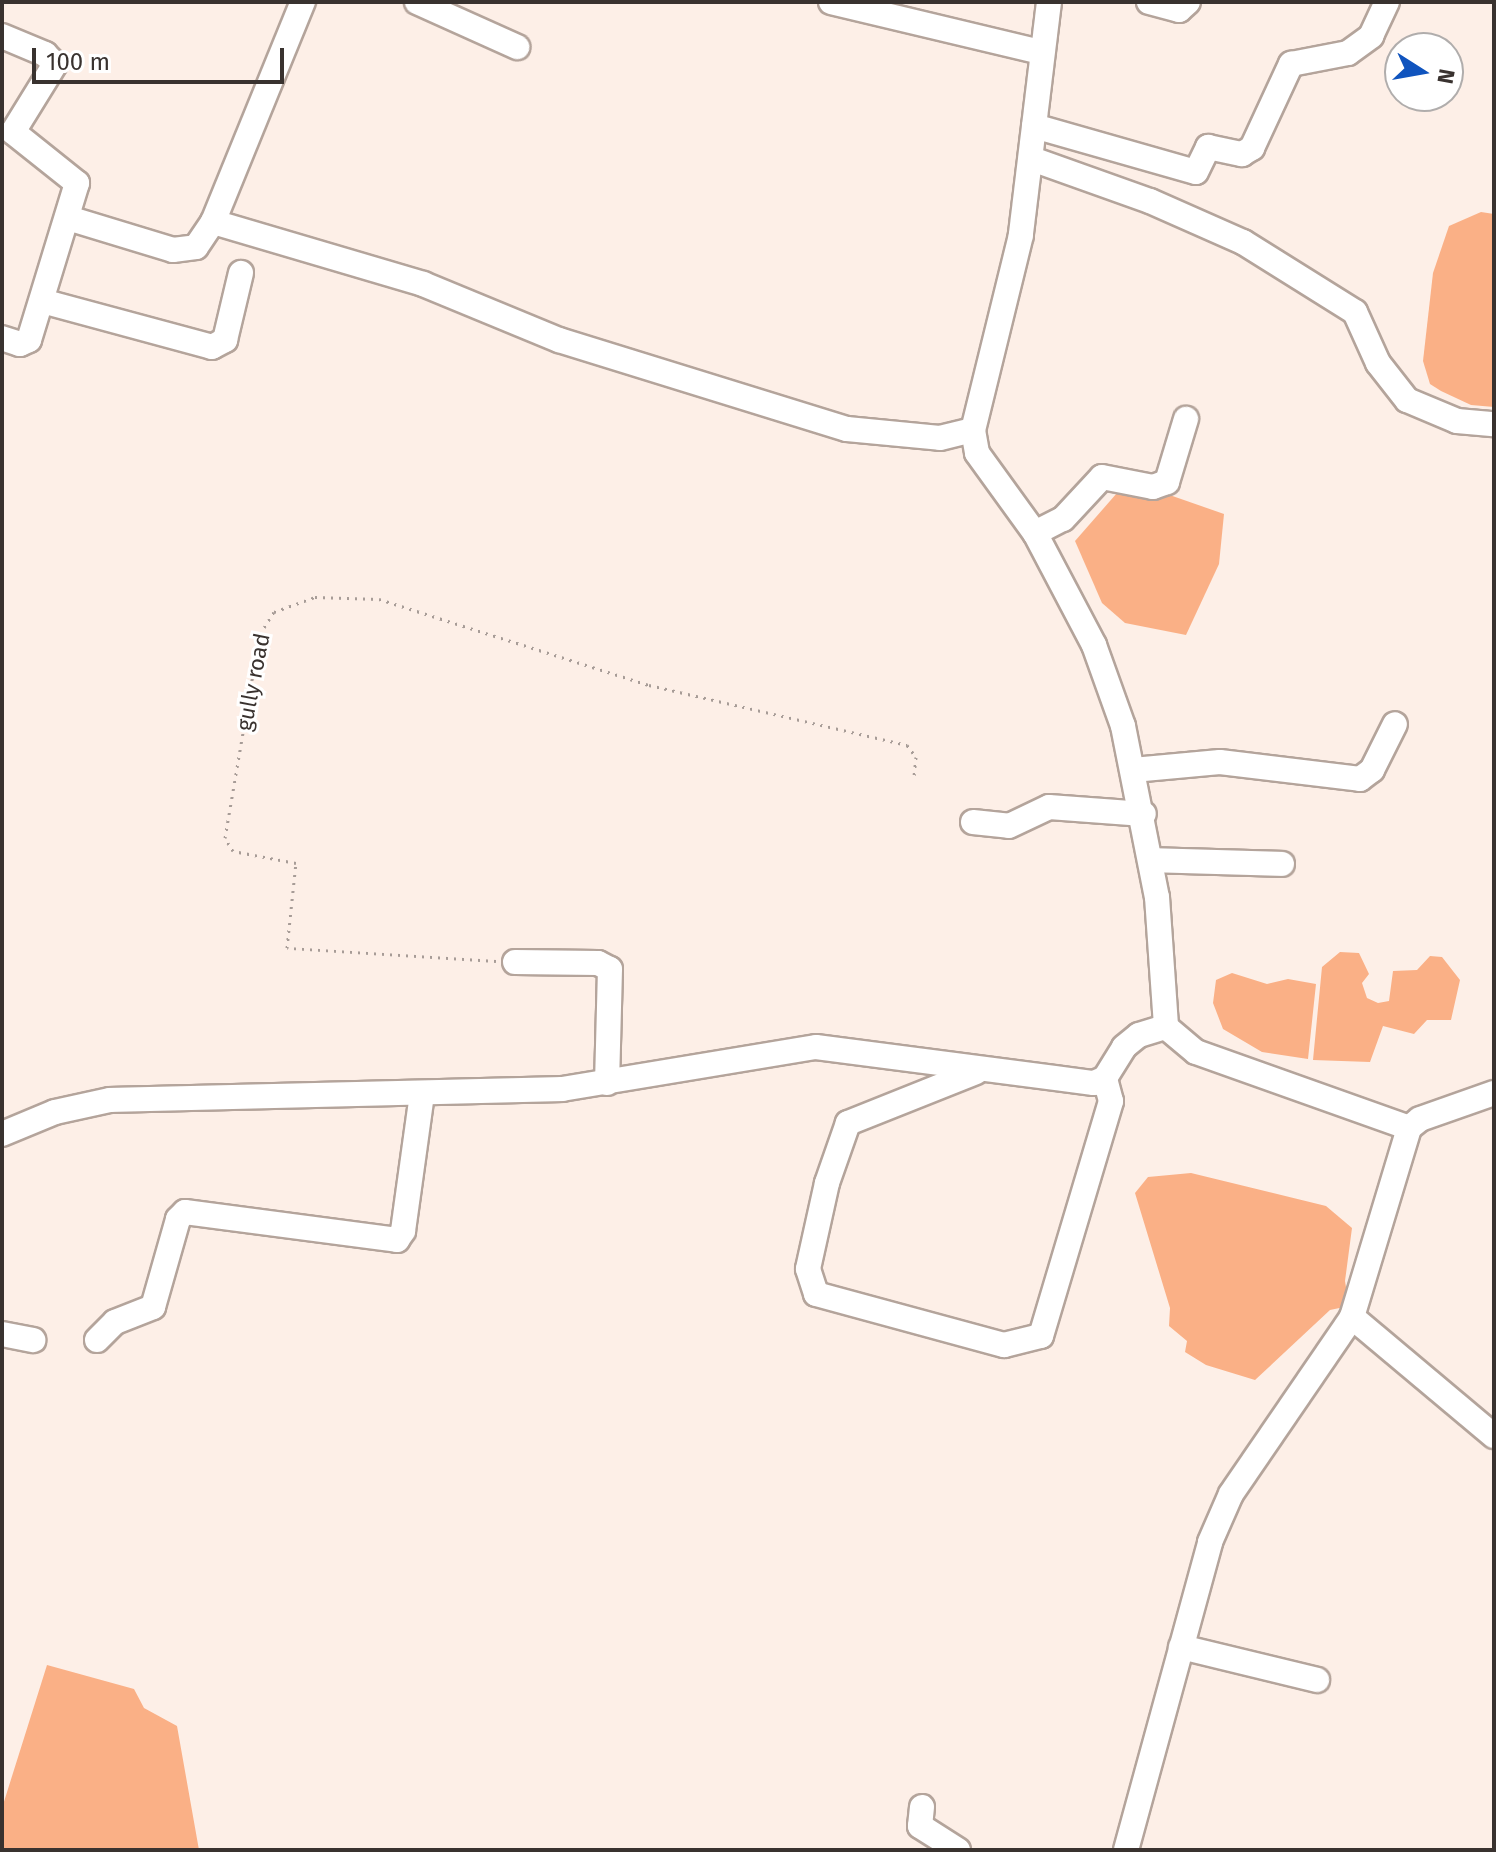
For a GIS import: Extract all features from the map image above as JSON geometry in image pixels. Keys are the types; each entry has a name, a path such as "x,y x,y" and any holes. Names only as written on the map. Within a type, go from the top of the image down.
{"street":[{"path":"68,218 182,252 196,247 213,222 303,2"},
{"path":"417,2 517,47"},
{"path":"831,2 1041,52"},
{"path":"1049,2 1021,235 973,430 977,453 1035,533 1094,645 1144,814 1166,1027 1196,1052 1409,1128"},
{"path":"1149,2 1179,10 1188,2"},
{"path":"1034,126 1196,172 1208,147 1242,154 1252,148 1291,64 1348,53 1371,36 1387,2"},
{"path":"2,36 45,54 55,64 13,132 19,142 74,177 77,190 29,340 20,344 2,338"},
{"path":"1032,159 1176,211 1243,242 1355,312 1378,363 1407,400 1457,421 1494,424"},
{"path":"213,222 423,284 559,340 847,429 940,438 973,430"},
{"path":"42,301 212,347 225,340 241,273"},
{"path":"1035,533 1063,519 1102,477 1153,487 1167,482 1186,419"},
{"path":"1133,770 1220,762 1360,779 1372,770 1395,724"},
{"path":"973,822 1009,826 1049,807 1144,814"},
{"path":"1151,860 1282,864"},
{"path":"515,962 598,963 610,969 607,1083"},
{"path":"978,1071 864,1113 848,1123 827,1183 808,1269 816,1294 1004,1345 1041,1336 1111,1101 1105,1078 1124,1047 1139,1035 1166,1027"},
{"path":"2,1134 55,1112 110,1100 422,1094 607,1083 816,1047 1081,1083 1105,1078"},
{"path":"1126,1850 1210,1542 1231,1494 1352,1317 1409,1128 1420,1119 1494,1093"},
{"path":"97,1340 124,1316 153,1307 178,1219 185,1212 397,1240 403,1231 422,1094"},
{"path":"1352,1317 1494,1436"},
{"path":"2,1334 33,1340"},
{"path":"1181,1647 1317,1680"},
{"path":"922,1807 920,1826 958,1850"}],"path":[{"name":"gully road","path":"515,962 287,948 296,863 233,851 225,838 260,634 274,612 315,597 379,599 649,685 907,745 916,757 914,777"}],"shaded area":[{"path":"1481,212 1494,214 1494,407 1471,405 1430,384 1423,361 1433,273 1449,226"},
{"path":"1124,485 1141,485 1224,514 1219,564 1186,635 1125,623 1102,603 1075,541"},
{"path":"1340,952 1359,953 1369,974 1362,983 1367,998 1378,1003 1389,1001 1393,971 1417,970 1430,956 1442,957 1460,980 1451,1020 1427,1020 1414,1034 1383,1026 1370,1062 1313,1060 1322,967"},
{"path":"1232,973 1267,984 1288,979 1316,984 1308,1059 1262,1052 1223,1029 1213,1003 1216,980"},
{"path":"1191,1173 1326,1206 1352,1228 1345,1281 1349,1306 1330,1310 1255,1380 1206,1365 1185,1352 1187,1341 1169,1326 1170,1308 1135,1193 1148,1177"},
{"path":"47,1665 134,1689 144,1708 177,1726 199,1850 2,1850 2,1808"}]}
